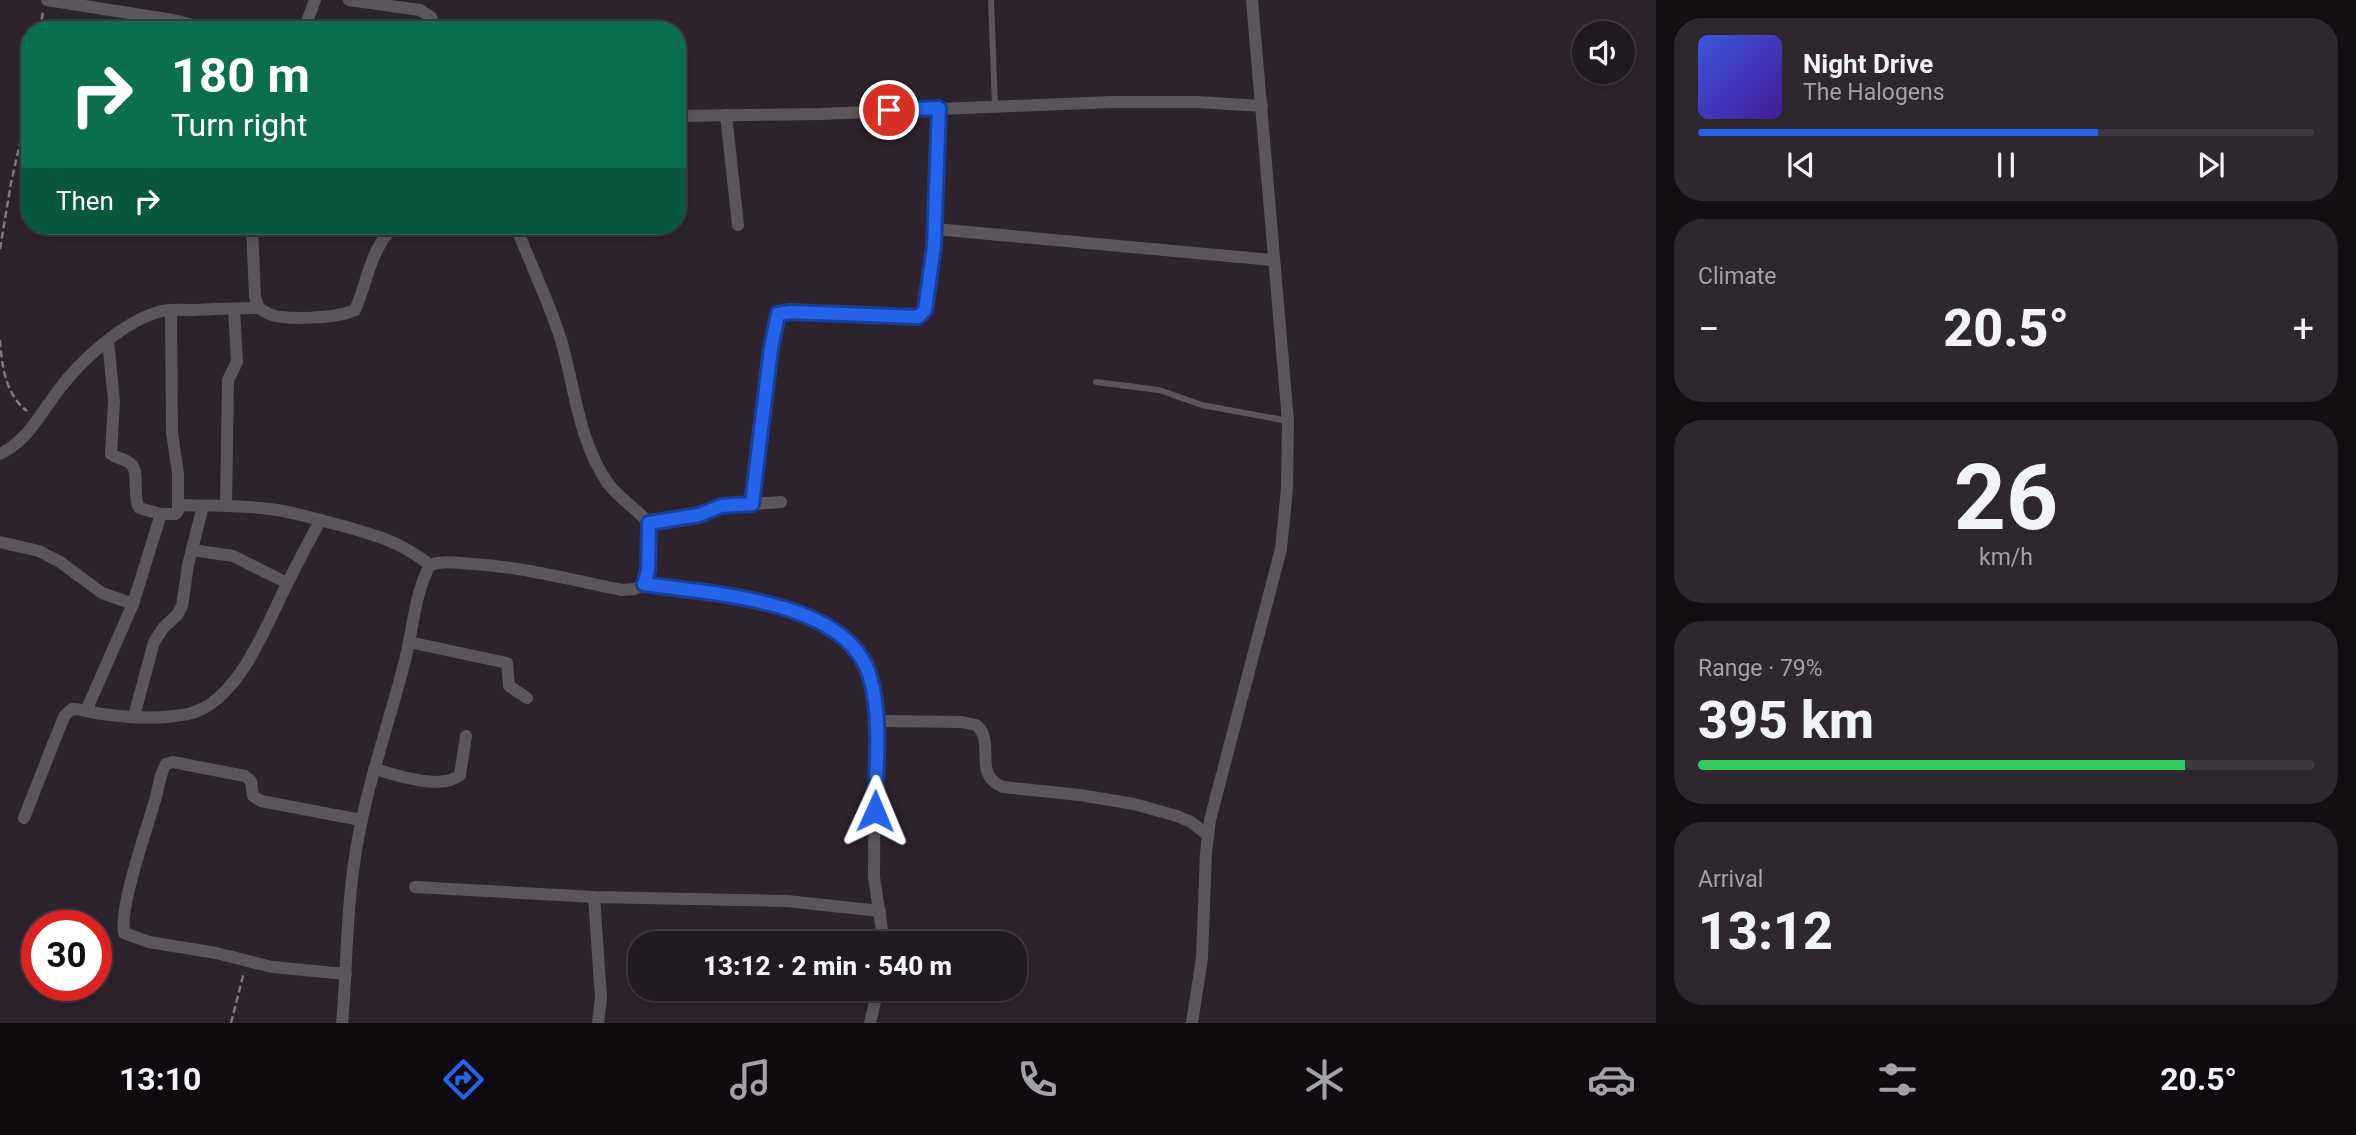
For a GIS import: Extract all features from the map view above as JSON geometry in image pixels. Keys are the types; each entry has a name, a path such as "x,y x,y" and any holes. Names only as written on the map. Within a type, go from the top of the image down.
{"street":[{"path":"307,21 315,0"},
{"path":"349,0 420,10 431,17 432,21"},
{"path":"1192,1023 1203,951 1208,835 1281,549 1287,489 1287,421 1280,319 1252,0"},
{"path":"45,5 120,6 181,21"},
{"path":"686,117 1111,102 1197,102 1262,106"},
{"path":"752,504 771,348 778,314 923,315 929,292 935,229 939,108"},
{"path":"726,115 738,225"},
{"path":"935,229 1273,260"},
{"path":"252,235 255,297 259,308"},
{"path":"0,454 20,443 68,379 108,341 150,315 171,310 259,308 270,315 286,317 331,316 355,310 374,252 384,235"},
{"path":"520,235 562,343 584,435 592,454 615,492 649,523 648,571 644,584"},
{"path":"226,505 228,380 237,362 234,309"},
{"path":"108,341 114,401 111,454 132,464 135,469 135,501 139,508 161,514 176,514 179,505 172,432 171,310"},
{"path":"649,523 699,515 721,506 781,502"},
{"path":"179,505 226,505 284,511 394,541 430,565"},
{"path":"134,716 154,642 182,606 203,506"},
{"path":"86,710 133,604 161,514"},
{"path":"24,818 65,715 72,709 134,716 190,713 214,699 243,670 321,520"},
{"path":"0,542 39,551 60,562 102,593 133,604"},
{"path":"192,550 233,556 287,583"},
{"path":"342,1023 351,883 361,820 409,642 420,587 430,565 439,562 517,568 622,590 635,589 644,584 776,605 823,623 840,634 860,656 870,676 875,701 874,877 882,931"},
{"path":"409,642 507,663 509,686 527,698"},
{"path":"876,721 962,722 976,725 983,736 986,772 995,784 1134,804 1177,816 1191,822 1208,835"},
{"path":"374,769 440,783 452,782 460,775 466,736"},
{"path":"346,974 272,967 149,942 124,933 123,926 161,772 166,764 173,762 245,776 251,781 253,796 261,801 361,820"},
{"path":"415,887 594,897 787,901 880,911"},
{"path":"594,897 601,998 598,1023"},
{"path":"870,1023 875,1001"}],"lane":[{"path":"991,0 995,106"},
{"path":"1096,382 1159,390 1202,405 1287,421"}],"path":[{"path":"0,249 21,139"},
{"path":"0,340 7,385 22,407 38,420"},
{"path":"231,1023 247,960"}],"route":[{"path":"875,811 875,701 870,676 860,656 840,634 823,623 776,605 644,584 648,571 649,523 699,515 721,506 752,504 771,348 778,314 923,315 929,292 934,246 939,108 889,110"}]}
